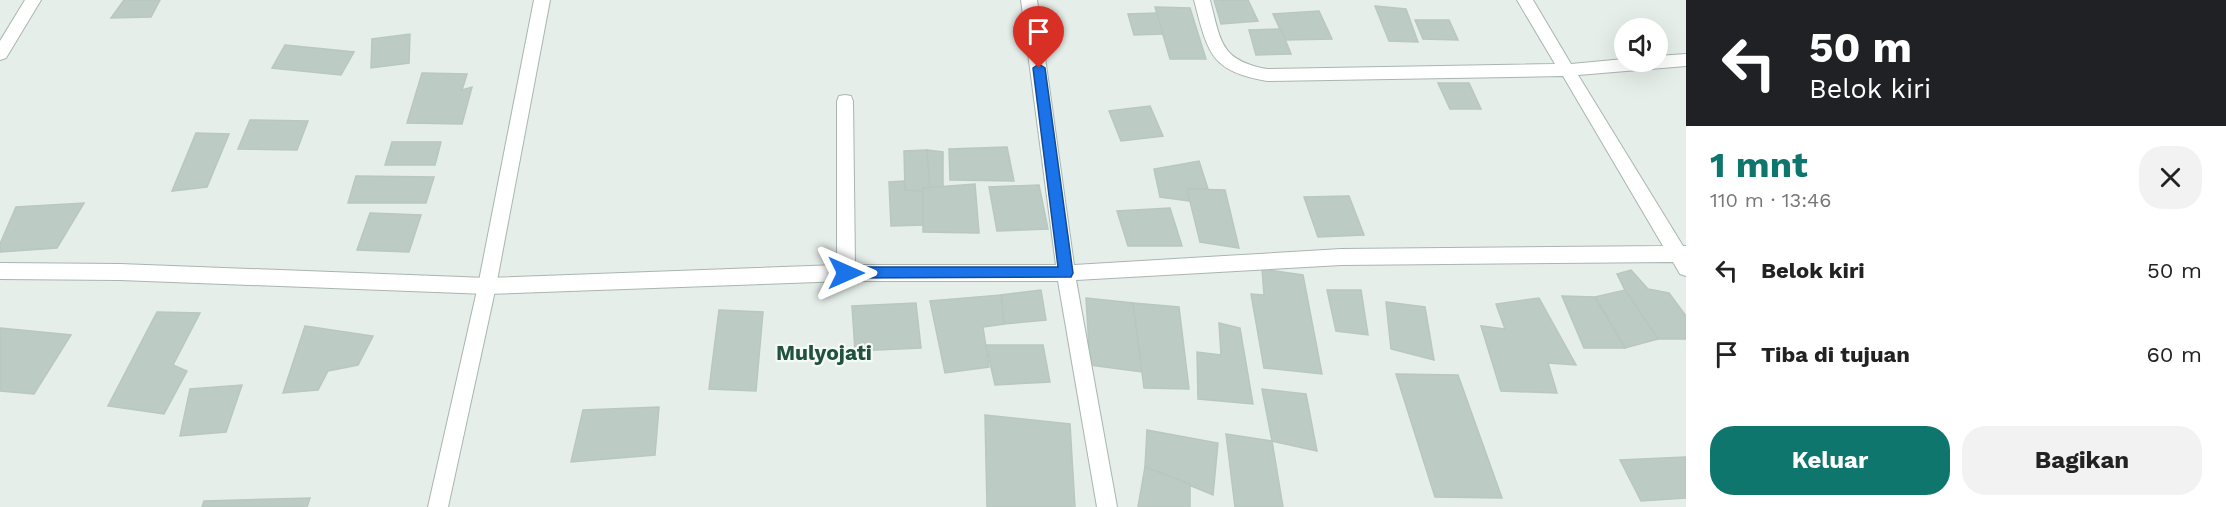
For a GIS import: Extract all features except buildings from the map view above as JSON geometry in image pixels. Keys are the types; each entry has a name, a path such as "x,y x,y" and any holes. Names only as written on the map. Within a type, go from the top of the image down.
{"street":[{"path":"0,54 33,0"},
{"path":"438,507 487,286 542,0"},
{"path":"1029,0 1066,273 1107,507"},
{"path":"1202,0 1215,43 1224,58 1240,69 1267,75 1567,70 1686,60"},
{"path":"1525,0 1684,259"},
{"path":"845,101 846,273"},
{"path":"0,271 120,272 487,286 846,273 1066,273 1341,257 1684,259"}],"district":[{"name":"Mulyojati","path":"824,352"}],"route":[{"path":"846,273 1066,273 1039,68"}]}
